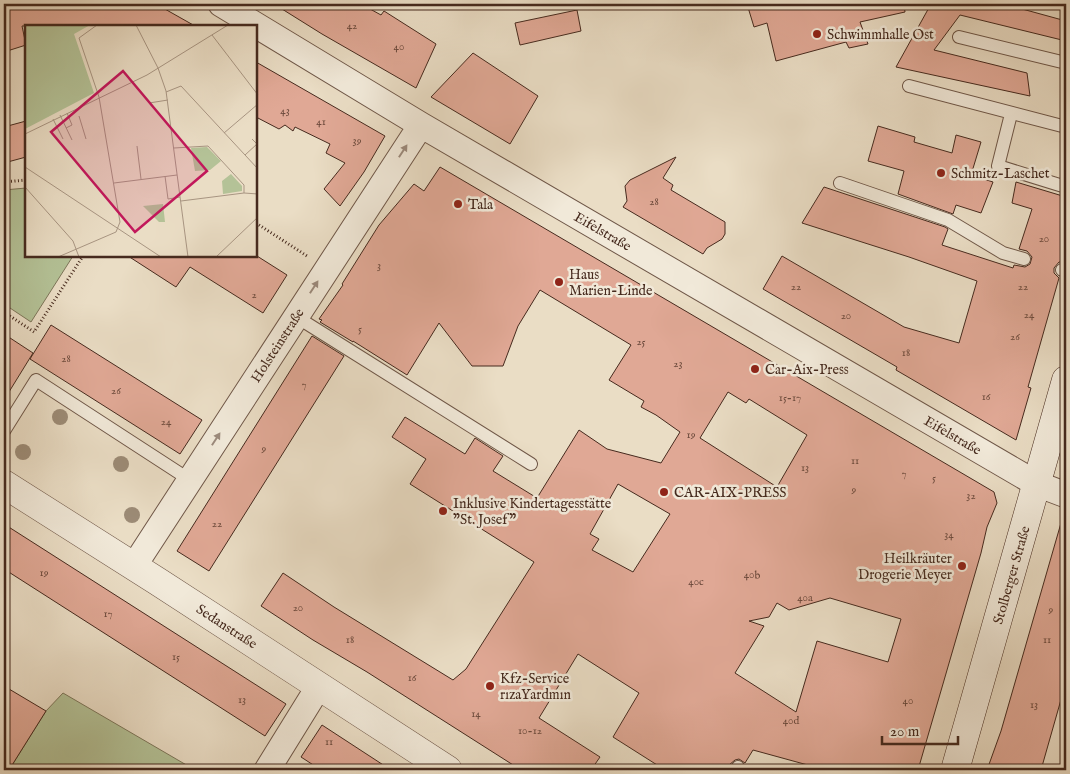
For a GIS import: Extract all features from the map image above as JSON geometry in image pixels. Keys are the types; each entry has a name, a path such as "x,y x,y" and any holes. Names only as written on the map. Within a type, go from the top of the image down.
{"street":[{"name":"Eifelstraße","path":"221,4 256,25"},
{"name":"Eifelstraße","path":"258,26 421,125 1037,484 1066,495"},
{"name":"Holsteinstraße","path":"134,566 326,268 421,125"},
{"name":"Stolberger Straße","path":"956,770 1066,380"},
{"name":"Sedanstraße","path":"4,484 448,770"},
{"path":"267,770 319,686"}],"lane":[{"path":"959,37 1066,63"},
{"path":"909,86 1066,127"},
{"path":"1012,114 998,166 1066,187"},
{"path":"840,183 948,220 1003,253 1024,259"},
{"path":"296,316 531,464"},
{"path":"4,431 36,380 190,480"}],"path":[{"path":"4,182 25,180"},
{"path":"258,224 326,268"},
{"path":"4,312 34,332 82,258"}],"green space":[{"path":"25,188 25,258 72,258 31,322 4,304 4,190"},
{"path":"63,693 195,770 9,770 46,711"}],"building":[{"path":"4,4 156,4 193,25 25,25 22,26 25,45 4,52"},
{"path":"274,4 361,4 381,15 384,11 436,44 416,88"},
{"name":"Schwimmhalle Ost","path":"747,4 904,4 905,12 860,22 868,44 849,48 846,42 776,61 767,23 754,27"},
{"path":"931,4 1004,4 1066,21 1066,41 960,15 934,50 1027,73 1030,96 896,67"},
{"path":"577,10 581,31 520,45 515,23"},
{"path":"473,53 538,96 510,144 431,97"},
{"path":"258,63 385,136 364,172 340,206 324,189 345,163 326,153 330,144 295,127 293,131 285,125 279,129 258,118"},
{"path":"25,121 25,157 4,163 4,127"},
{"name":"Schmitz-Laschet","path":"878,126 915,137 914,142 952,153 956,135 981,142 971,175 993,182 981,213 956,205 953,214 898,194 904,171 868,161"},
{"path":"676,157 663,178 673,185 671,190 725,222 725,234 722,239 707,248 703,254 623,207 627,201 625,186 630,180"},
{"path":"440,167 994,492 997,503 987,527 918,770 826,770 753,750 745,763 739,759 735,760 729,765 728,770 665,770 613,737 639,693 578,654 539,718 600,757 591,770 521,770 261,606 283,573 334,607 453,680 466,669 534,562 410,484 426,459 392,437 405,417 465,454 475,438 503,456 493,471 537,498 579,430 607,449 661,463 680,432 641,407 644,401 609,380 631,345 540,290 518,326 503,366 472,366 439,323 407,375 320,322 322,320 319,319 343,285 379,225 414,184 424,191","holes":["728,392 746,403 749,399 807,435 777,487 700,438","618,484 670,514 633,572 592,550 599,539 590,534","830,598 901,619 888,662 817,641 796,712 735,673 764,626 749,621 769,617 777,603 789,610"]},
{"path":"1016,182 1066,197 1066,254 1064,262 1059,262 1054,268 1054,273 1059,278 1028,387 1031,388 1016,440 896,370 897,367 763,289 782,256 904,327 959,343 977,281 802,223 824,187 945,227 948,229 942,245 1013,268 1014,265 1025,267 1030,264 1032,257 1027,251 1019,249 1032,209 1012,203"},
{"path":"258,257 287,275 263,313 190,267 176,287 131,258"},
{"path":"51,325 202,420 180,454 30,359"},
{"path":"4,334 33,353 4,400"},
{"path":"312,336 344,356 209,571 177,551"},
{"path":"1061,523 1066,523 1066,682 1041,770 987,770 1001,731"},
{"path":"4,524 286,704 265,736 4,569"},
{"path":"4,686 46,711 9,770 4,770"},
{"path":"322,725 391,770 321,770 301,757"}],"place":[{"name":"Schwimmhalle Ost","path":"817,34"},
{"name":"Schmitz-Laschet","path":"941,173"},
{"name":"Tala","path":"458,204"},
{"name":"Haus Marien-Linde","path":"559,282"},
{"name":"Car-Aix-Press","path":"755,369"},
{"name":"CAR-AIX-PRESS","path":"664,492"},
{"name":"Inklusive Kindertagesstätte \"St. Josef\"","path":"443,511"},
{"name":"Heilkräuter Drogerie Meyer","path":"962,566"},
{"name":"Kfz-Service rızaYardmın","path":"490,686"}]}
